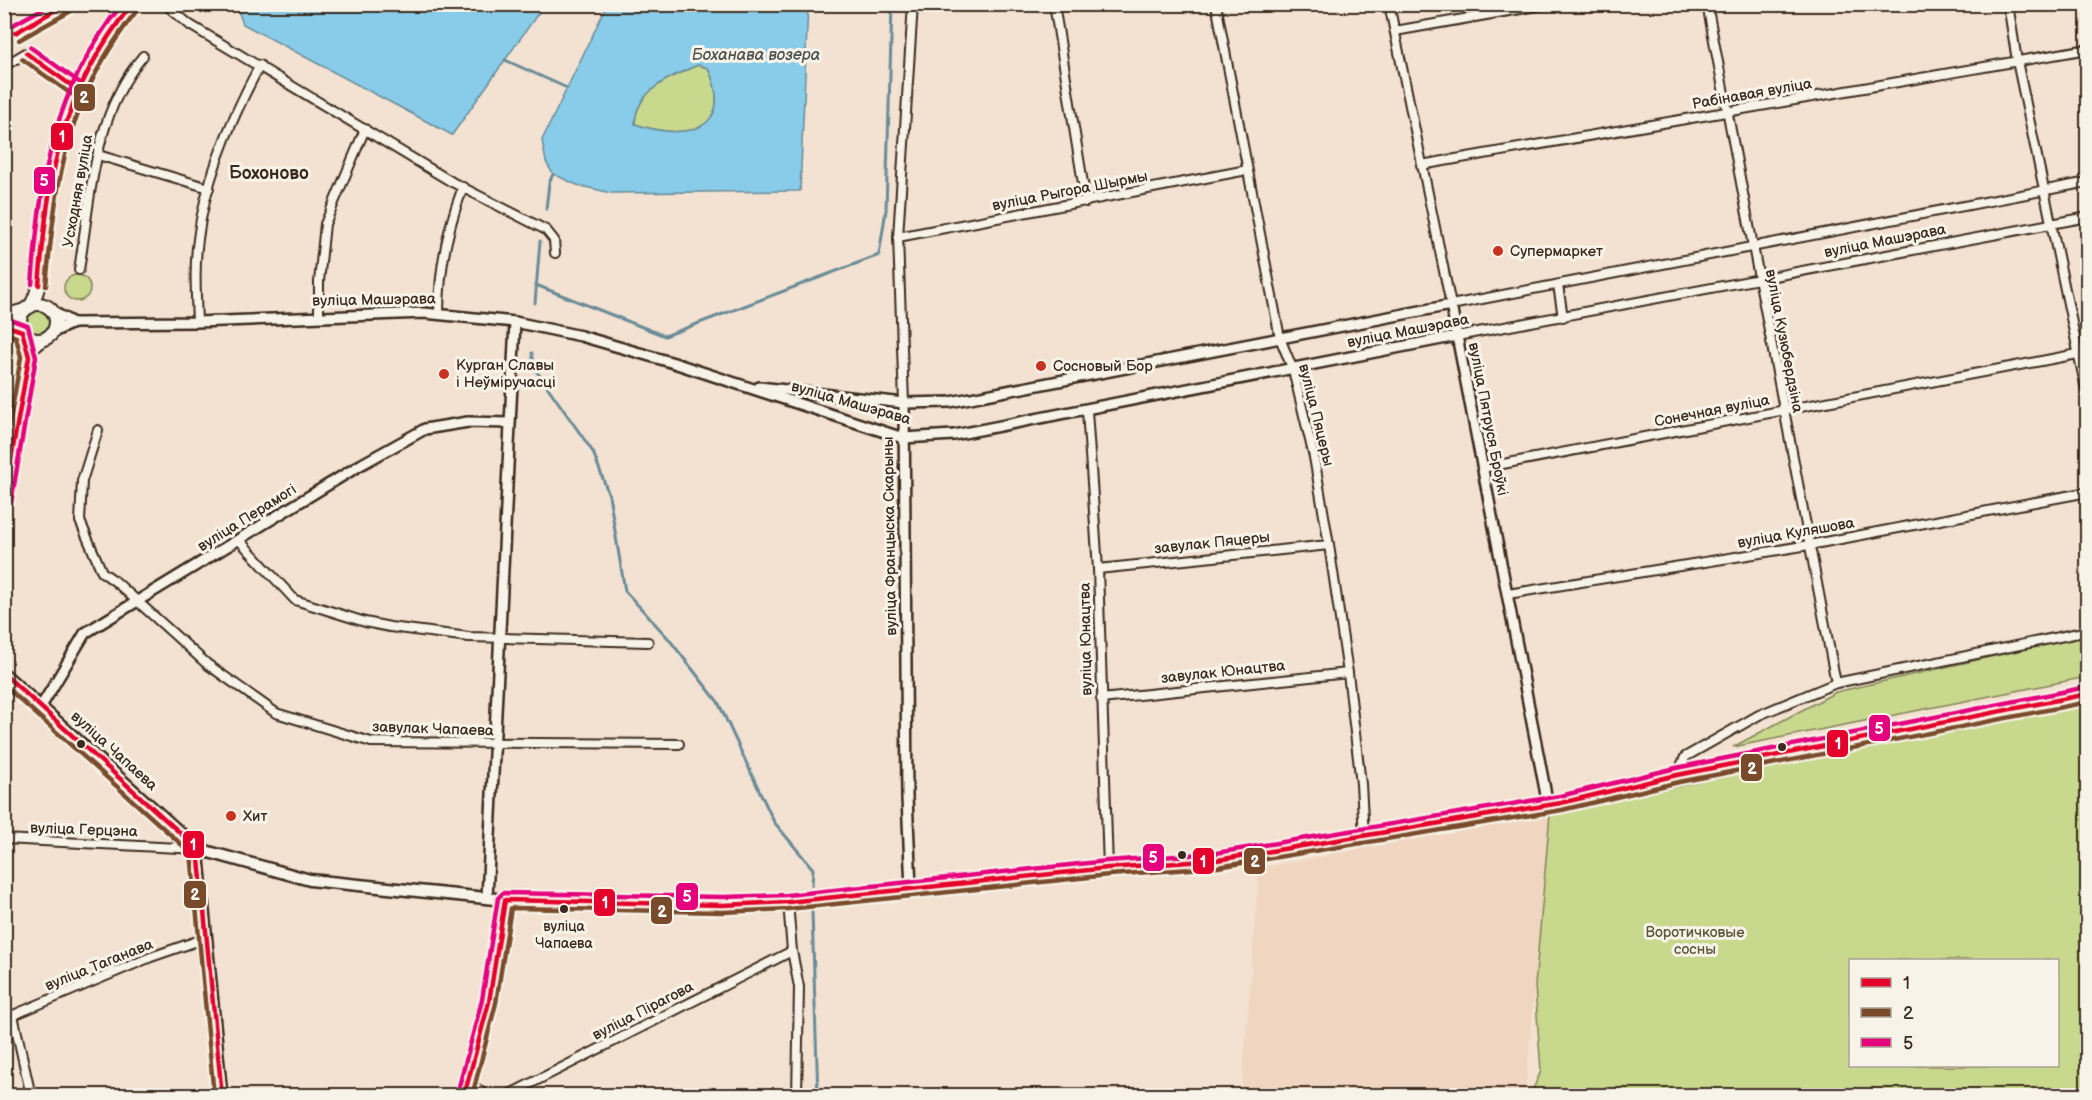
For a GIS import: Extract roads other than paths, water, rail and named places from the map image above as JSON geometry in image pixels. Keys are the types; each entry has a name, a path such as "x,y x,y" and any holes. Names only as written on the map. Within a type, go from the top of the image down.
{"main road":[{"name":"Усходняя вуліца","path":"28,308 39,285 56,158 61,131 75,88 95,52 132,4"},
{"path":"4,502 28,357 32,349 48,336 56,322 39,285"},
{"path":"4,316 39,304 51,310"},
{"path":"28,308 21,318 28,357"},
{"path":"4,325 36,341 48,336"},
{"name":"вуліца Чапаева","path":"4,674 42,705 198,849 310,880 505,900 655,905 788,902 1108,868 1218,860 1548,805 1677,775 2088,694"}],"street":[{"path":"165,4 190,25 365,129 463,187 546,230 554,240 555,253"},
{"name":"вуліца Францыска Скарыны","path":"911,888 907,798 904,403 898,237 914,4"},
{"path":"1054,4 1086,202"},
{"name":"вуліца Пяцеры","path":"1216,4 1280,338 1293,370 1314,457 1348,673 1361,784 1364,836"},
{"name":"вуліца Пятруся Броўкі","path":"1389,4 1452,305 1548,805"},
{"path":"1395,31 1549,4"},
{"name":"вуліца Кузюбердзіна","path":"1707,4 1836,683"},
{"path":"2008,4 2017,61 2088,399"},
{"name":"Рабінавая вуліца","path":"1421,165 2088,49"},
{"path":"4,66 26,53 75,88"},
{"name":"Усходняя вуліца","path":"79,270 98,155 113,102 131,70 143,56"},
{"path":"197,322 198,238 209,188 221,149 260,66"},
{"path":"319,316 319,282 325,224 365,129"},
{"path":"98,155 209,188"},
{"name":"вуліца Рыгора Шырмы","path":"898,237 1247,170"},
{"name":"вуліца Машэрава","path":"739,385 904,403 950,402 2088,182"},
{"path":"439,314 439,281 443,248 463,187"},
{"name":"вуліца Машэрава","path":"48,336 73,323 197,322 319,316 439,314 515,322 592,339 903,438 954,435 1087,411 1457,336 2088,218"},
{"path":"1558,285 1563,316"},
{"name":"вуліца Машэрава","path":"51,310 73,323"},
{"path":"487,898 515,322"},
{"name":"Сонечная вуліца","path":"1482,468 2088,352"},
{"name":"вуліца Юнацтва","path":"1087,411 1098,569 1108,868"},
{"name":"вуліца Перамогі","path":"42,705 85,633 362,464 425,429 468,422 509,423"},
{"name":"завулак Чапаева","path":"98,430 82,481 80,521 102,572 207,664 276,713 371,742 494,745 680,744"},
{"name":"вуліца Куляшова","path":"1508,594 1809,545 2088,492"},
{"path":"239,540 295,600 390,627 499,638 648,642"},
{"name":"завулак Пяцеры","path":"1098,569 1329,544"},
{"path":"1677,775 1685,758 1695,752 1759,715 1836,683 2088,631"},
{"name":"завулак Юнацтва","path":"1101,699 1348,673"},
{"name":"вуліца Герцэна","path":"4,839 198,849"},
{"path":"198,849 222,1095"},
{"path":"464,1095 489,1002 505,900"},
{"path":"788,902 792,951 799,987 797,1095"},
{"name":"вуліца Таганава","path":"4,1019 151,957 206,938"},
{"name":"вуліца Пірагова","path":"506,1095 792,951"},
{"path":"13,1015 31,1095"},
{"path":"468,1080 485,1095"}],"water":[{"path":"236,4 544,5 452,135 243,24"},
{"name":"Боханава возера","path":"607,5 808,5 800,191 611,193 577,185 553,174 546,162 542,140","holes":["698,65 708,68 715,89 716,106 711,118 701,126 687,131 671,131 635,124 641,102 656,86"]}],"waterway":[{"path":"536,285 665,336 879,255 886,210 892,4"},
{"path":"505,60 567,88"},
{"path":"546,209 549,183 553,174"},
{"path":"535,303 540,241"},
{"path":"532,353 535,369 593,452 609,495 625,591 668,638 718,702 774,822 813,869 812,885"},
{"path":"812,913 818,1096"}],"place":[{"name":"Супермаркет","path":"1498,251"},
{"name":"Сосновый Бор","path":"1041,366"},
{"name":"Курган Славы і Неўміручасці","path":"444,374"},
{"name":"Хит","path":"231,816"},
{"name":"вуліца Чапаева","path":"564,909"}],"district":[{"name":"Бохоново","path":"269,173"}],"park label":[{"name":"Воротичковые сосны","path":"1695,940"}]}
